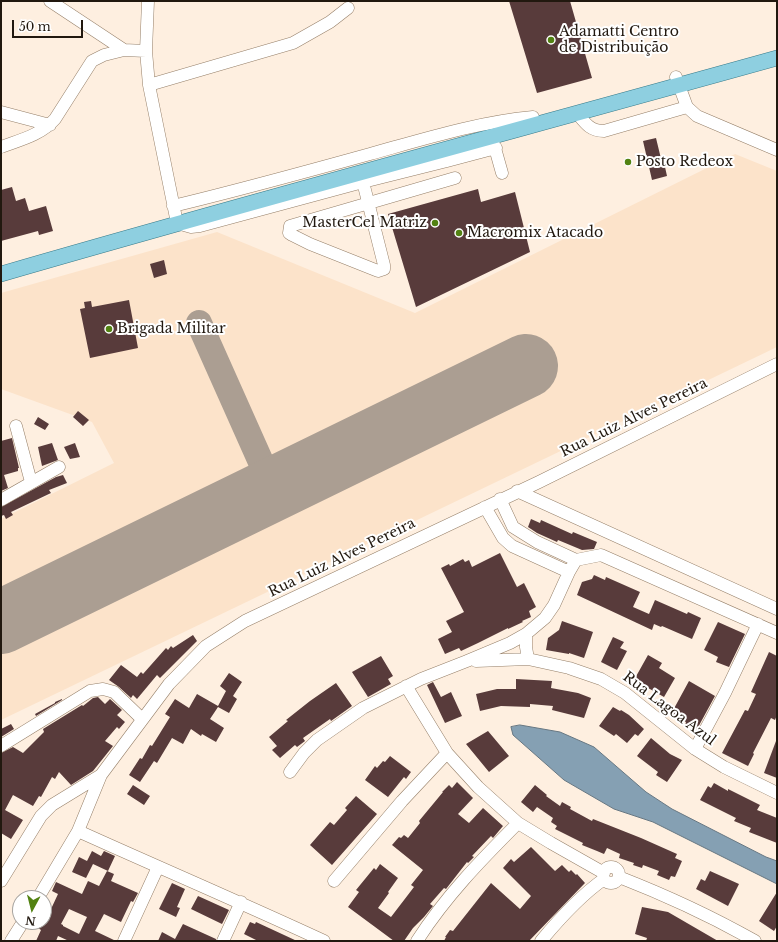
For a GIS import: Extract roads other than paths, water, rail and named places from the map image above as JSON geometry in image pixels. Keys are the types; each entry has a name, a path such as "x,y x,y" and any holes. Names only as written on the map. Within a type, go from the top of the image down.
{"main road":[{"path":"1,274 175,215 445,156 494,142 577,113 777,48"},
{"path":"1,265 175,215 533,117 777,58"}],"street":[{"path":"50,1 124,50"},
{"path":"148,1 146,51 149,85 175,215 184,226 200,226 363,182 445,156"},
{"path":"149,85 293,43 330,22 348,8"},
{"path":"1,147 31,136 50,126 92,61 104,55 124,50 146,51"},
{"path":"678,81 687,106 697,116 777,150"},
{"path":"577,113 590,128 597,131 687,106"},
{"path":"1,112 50,126"},
{"path":"175,215 245,189 447,132 505,119 533,117"},
{"path":"494,142 502,173"},
{"path":"363,182 368,203 384,265 384,269 378,272 292,235 289,233 290,226 368,203 454,178"},
{"name":"Rua Luiz Alves Pereira","path":"1,881 41,816 52,805 101,775 168,684 206,646 245,622 500,500 777,364"},
{"path":"16,426 32,482"},
{"path":"1,500 59,467"},
{"path":"517,491 777,609"},
{"path":"500,500 513,527 538,542 576,560 601,555 777,633"},
{"path":"485,506 503,538 512,546 569,572"},
{"path":"503,538 513,527"},
{"path":"531,555 538,542"},
{"path":"290,772 304,753 317,740 363,708 421,679 510,643 526,634 545,618 554,605 576,560"},
{"path":"695,749 729,686 758,624"},
{"path":"526,634 528,659"},
{"name":"Rua Lagoa Azul","path":"467,661 528,659 569,668 601,678 625,693 695,749 724,767 777,793"},
{"path":"406,686 447,753 478,787 518,823 604,876 606,881 612,883 615,882 618,877 649,889 709,917 755,941"},
{"path":"1,746 90,691 103,689 114,692 142,719"},
{"path":"334,881 402,801 447,753"},
{"path":"43,890 78,831 101,775"},
{"path":"417,941 447,899 476,866 518,823"},
{"path":"78,831 241,902 324,941"},
{"path":"124,941 158,867"},
{"path":"541,941 559,919 604,876"},
{"path":"223,941 241,902"},
{"path":"11,941 18,930"}],"water":[{"path":"520,725 560,732 594,747 646,792 672,809 766,857 777,861 777,884 653,822 614,809 564,780 513,735 511,727"}],"place":[{"name":"Adamatti Centro de Distribuição","path":"551,40"},
{"name":"Posto Redeox","path":"628,162"},
{"name":"MasterCel Matriz","path":"435,223"},
{"name":"Macromix Atacado","path":"459,233"},
{"name":"Brigada Militar","path":"109,329"}]}
